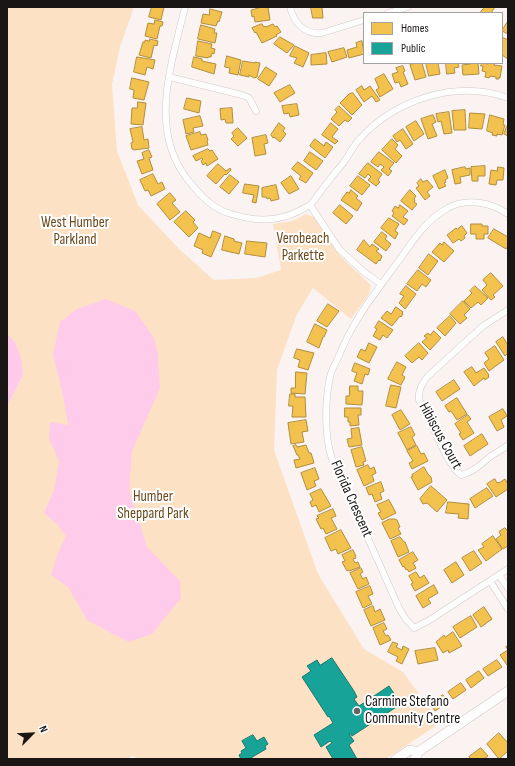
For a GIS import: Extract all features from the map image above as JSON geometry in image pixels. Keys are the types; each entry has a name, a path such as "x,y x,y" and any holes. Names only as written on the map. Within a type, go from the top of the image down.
{"main road":[{"path":"396,759 410,750 416,756 508,691"}],"street":[{"path":"185,7 166,96 165,115 170,146 179,168 190,184 203,198 220,210 248,219 279,218 290,215 310,205 357,143 372,128 405,105 416,100 440,94 465,91 485,92 508,98"},
{"path":"290,7 296,21 309,32 316,34 363,20"},
{"path":"391,12 408,7"},
{"path":"169,77 244,96 249,98 256,111"},
{"path":"310,205 339,249 364,272 381,284 417,235 449,207 477,202 496,207 508,214"},
{"name":"Florida Crescent","path":"381,284 352,327 330,375 326,413 328,439 332,459 400,608 405,618 414,628 428,622 490,581"},
{"name":"Hibiscus Court","path":"508,310 483,326 433,372 421,385 419,393 419,400 449,459 456,471 462,475 476,468 508,445"},
{"path":"508,569 490,581 508,609"},
{"path":"499,574 508,588"}],"green space":[{"path":"7,7 134,7 120,47 112,84 117,151 138,205 179,249 214,280 256,278 281,270 273,224 292,221 306,214 314,217 341,257 371,285 369,294 351,319 313,288 297,314 277,370 274,450 318,574 364,649 403,672 440,723 386,759 138,759 133,756 126,759 7,759 7,407 23,375 15,342 7,334"}],"shaded area":[{"path":"106,299 135,311 154,338 158,354 160,388 132,451 129,490 147,547 180,581 181,598 152,634 129,642 87,620 68,587 51,575 58,553 66,536 57,524 44,513 54,490 59,461 49,439 50,422 68,425 63,395 53,354 60,322 77,309"},
{"path":"7,334 15,342 21,357 23,375 7,407"}],"building: Homes":[{"path":"152,7 164,7 161,20 149,17"},
{"path":"259,7 268,7 270,20 255,22 254,16 252,17 251,10"},
{"path":"311,7 322,7 323,18 313,18"},
{"path":"485,7 495,7 492,12 481,12"},
{"path":"210,9 222,12 216,26 201,23 203,14 209,15"},
{"path":"155,20 163,22 162,26 160,26 157,39 145,36 148,23 154,24"},
{"path":"508,21 508,34 503,32"},
{"path":"262,24 266,27 273,24 275,27 277,26 281,32 276,35 277,36 262,43 252,28"},
{"path":"201,25 215,29 214,33 217,33 215,43 198,39"},
{"path":"280,37 294,45 287,53 274,44"},
{"path":"503,38 508,40 508,59 503,56"},
{"path":"150,39 158,41 157,46 154,45 151,58 139,55 143,42 145,42 145,40 149,41"},
{"path":"198,41 212,44 211,48 215,49 214,54 212,53 211,57 196,56"},
{"path":"362,41 363,54 349,58 347,50 357,47 356,43"},
{"path":"295,46 309,53 303,67 294,63 297,58 290,56"},
{"path":"344,48 347,57 332,62 328,52"},
{"path":"326,53 327,64 311,65 311,55"},
{"path":"227,56 241,60 238,75 229,73 230,68 225,67"},
{"path":"137,57 155,60 153,69 147,67 145,75 134,72"},
{"path":"194,57 202,59 202,61 216,64 214,74 192,67"},
{"path":"243,61 260,63 257,77 254,78 249,75 249,77 240,75"},
{"path":"422,64 426,77 415,80 410,65"},
{"path":"426,64 438,64 440,74 429,76"},
{"path":"446,64 458,64 459,67 454,68 455,73 447,74"},
{"path":"478,64 479,74 463,75 462,65"},
{"path":"482,64 494,64 502,66 500,78 499,77 499,79 496,79 496,77 490,76 489,78 485,77 486,72 482,71 483,66 481,66"},
{"path":"403,66 405,71 403,72 408,84 401,87 399,82 395,83 392,74 398,72 396,68"},
{"path":"266,67 277,74 269,86 258,79"},
{"path":"384,74 393,89 380,97 376,90 379,88 375,79"},
{"path":"132,78 149,82 144,100 133,98 134,90 130,89"},
{"path":"290,85 295,93 280,102 274,93"},
{"path":"362,86 364,90 370,86 380,100 376,102 372,96 364,102 356,90"},
{"path":"353,93 362,105 352,115 340,103 349,94"},
{"path":"187,98 201,101 199,113 184,109"},
{"path":"138,102 146,103 143,125 131,124 132,108 137,108"},
{"path":"297,104 299,115 290,117 289,113 284,114 282,106"},
{"path":"339,106 352,118 348,122 345,120 339,126 331,119 337,112 335,110"},
{"path":"232,108 233,123 226,123 225,119 221,120 220,109"},
{"path":"465,110 466,130 454,130 452,111"},
{"path":"449,112 452,133 444,134 441,121 438,122 436,114"},
{"path":"470,113 485,114 482,129 469,128"},
{"path":"433,115 436,122 432,124 437,136 428,139 421,119"},
{"path":"490,115 504,119 503,125 505,125 502,135 492,135 493,133 487,131"},
{"path":"200,116 203,126 193,128 194,132 186,134 183,120"},
{"path":"416,121 424,134 414,141 406,127"},
{"path":"279,123 285,128 283,131 286,134 280,142 271,135"},
{"path":"331,123 338,129 332,137 338,141 335,144 322,135"},
{"path":"508,124 508,136 504,134"},
{"path":"142,127 144,140 148,139 149,148 134,150 132,149 131,143 133,142 130,129"},
{"path":"238,128 247,138 238,146 231,139 234,136 232,133"},
{"path":"403,129 413,144 406,149 400,140 397,142 393,136"},
{"path":"200,132 201,135 206,134 208,145 191,150 186,136"},
{"path":"266,135 268,143 264,144 266,154 255,156 252,138"},
{"path":"315,139 324,146 326,142 333,147 325,158 310,146"},
{"path":"392,139 398,145 395,149 402,156 396,163 382,150"},
{"path":"208,149 210,151 212,150 218,159 207,166 206,163 203,165 201,161 203,159 202,158 196,161 193,156"},
{"path":"149,150 152,157 149,158 153,170 142,174 137,161 144,159 142,153"},
{"path":"310,152 323,161 316,170 304,161"},
{"path":"379,152 394,163 389,169 392,171 388,176 381,170 384,167 380,164 378,167 371,162"},
{"path":"298,162 313,173 306,183 299,179 301,176 292,169"},
{"path":"368,163 382,174 378,180 380,182 376,186 368,180 371,177 368,174 365,178 359,174"},
{"path":"218,164 226,171 230,168 231,170 216,184 207,176"},
{"path":"485,166 485,176 478,176 478,181 472,181 471,167"},
{"path":"465,167 466,169 470,168 470,175 460,177 461,183 455,184 452,170"},
{"path":"498,167 504,168 503,180 497,180 496,185 489,184 491,170 497,171"},
{"path":"445,170 448,178 444,183 446,186 439,189 433,176"},
{"path":"153,174 158,184 162,182 165,189 151,196 148,190 145,191 140,180"},
{"path":"230,175 239,182 229,194 220,187"},
{"path":"291,176 299,189 289,194 281,183"},
{"path":"358,176 370,185 362,195 350,186"},
{"path":"421,179 423,182 427,180 433,187 427,192 430,196 425,200 416,188 419,186 417,183"},
{"path":"245,184 259,186 256,203 252,202 254,195 243,193"},
{"path":"276,185 279,199 271,201 270,198 267,199 266,197 262,197 262,188"},
{"path":"351,190 358,196 356,198 362,203 357,211 341,200 347,192 349,193"},
{"path":"410,190 416,196 414,202 417,204 412,210 401,201"},
{"path":"170,193 176,200 172,203 180,212 170,220 157,204"},
{"path":"340,205 353,216 346,224 333,213"},
{"path":"400,205 408,211 403,217 408,220 404,225 392,216 394,213 392,211 395,206 398,208"},
{"path":"186,211 195,220 193,222 198,228 189,237 174,222"},
{"path":"389,218 399,224 395,231 398,233 395,239 381,228"},
{"path":"471,224 482,224 482,226 488,226 488,234 484,234 484,239 476,239 476,234 471,234"},
{"path":"462,226 467,233 464,236 465,238 461,241 459,239 453,243 447,235 456,228 457,229"},
{"path":"494,229 508,237 508,246 506,249 488,238"},
{"path":"213,231 221,234 211,257 202,253 203,250 194,246 199,233 210,238"},
{"path":"382,232 387,236 385,239 391,244 386,251 374,242"},
{"path":"225,236 242,243 239,254 222,250"},
{"path":"364,240 370,247 372,244 379,249 376,251 382,256 380,261 379,260 376,264 357,250"},
{"path":"247,241 267,243 265,257 245,254"},
{"path":"444,242 454,251 444,262 432,252 440,243 442,245"},
{"path":"429,254 438,261 428,275 419,268"},
{"path":"418,270 431,280 426,287 422,284 417,291 407,284"},
{"path":"491,273 503,286 493,295 495,297 491,300 482,290 487,285 483,280"},
{"path":"406,286 416,294 405,309 399,303 404,296 400,294"},
{"path":"475,286 488,298 481,305 478,302 471,308 464,301 472,293 470,291"},
{"path":"463,301 470,309 464,315 467,318 460,324 450,314"},
{"path":"328,304 339,311 327,327 317,321"},
{"path":"396,307 403,312 403,314 392,326 381,318 387,311 391,314"},
{"path":"450,316 456,323 445,336 437,328"},
{"path":"379,321 393,330 387,338 383,335 380,340 373,336"},
{"path":"315,324 327,330 319,348 307,342"},
{"path":"434,331 441,338 430,350 422,342 427,338 424,336 428,333 430,335"},
{"path":"503,337 507,344 508,343 508,353 505,356 496,342"},
{"path":"369,343 377,347 369,363 357,357 361,349 365,351"},
{"path":"419,343 428,353 422,360 419,357 412,363 405,356"},
{"path":"495,346 504,360 489,371 484,363 489,359 485,353"},
{"path":"297,349 314,353 308,370 298,367 300,360 294,358"},
{"path":"397,362 406,367 402,375 405,377 401,385 388,379"},
{"path":"355,363 370,369 368,375 365,374 362,384 354,381 357,373 352,371"},
{"path":"472,367 476,373 484,368 489,377 485,380 484,378 474,386 464,372"},
{"path":"296,372 307,373 305,394 291,393 291,388 295,388"},
{"path":"454,380 460,389 442,401 436,392"},
{"path":"391,385 401,387 396,408 386,406"},
{"path":"350,386 358,386 358,391 363,391 362,405 346,404 346,396 349,396"},
{"path":"290,394 295,394 295,397 305,397 306,417 292,417 293,406 289,406"},
{"path":"457,398 467,414 457,420 451,411 449,412 445,406"},
{"path":"345,408 361,408 361,415 358,415 359,425 350,426 348,417 345,417"},
{"path":"503,409 507,416 501,420 504,427 497,431 489,417"},
{"path":"401,410 410,424 400,430 392,415"},
{"path":"468,415 471,419 467,422 474,433 463,440 459,434 461,433 455,424"},
{"path":"306,420 308,431 302,432 304,442 291,444 288,423"},
{"path":"411,427 415,435 412,437 416,445 407,450 398,433"},
{"path":"359,428 362,445 349,447 347,439 352,438 351,429"},
{"path":"482,434 488,444 470,456 464,446"},
{"path":"296,445 297,447 306,445 309,453 311,453 314,463 296,468 294,460 300,459 293,446"},
{"path":"417,446 421,454 424,453 428,461 412,469 409,463 413,461 407,451"},
{"path":"362,447 366,461 363,462 364,465 356,467 351,450"},
{"path":"368,465 370,469 374,467 376,473 372,475 374,481 364,486 357,470"},
{"path":"424,467 431,477 432,482 418,490 411,477"},
{"path":"315,468 319,479 314,481 316,486 307,490 301,473"},
{"path":"495,479 497,483 499,483 505,479 508,484 508,489 496,497 487,484"},
{"path":"381,482 384,491 380,493 382,499 375,502 372,494 369,495 366,488"},
{"path":"431,486 447,500 437,512 427,503 423,504 420,499"},
{"path":"487,488 493,496 475,508 470,499"},
{"path":"321,489 331,506 319,512 316,505 312,507 310,502 313,500 310,494"},
{"path":"389,500 396,513 382,520 378,513 381,512 377,505"},
{"path":"448,502 469,504 468,519 458,518 459,514 446,513"},
{"path":"333,509 336,516 331,518 337,529 326,534 323,528 321,529 316,519 319,518 317,516"},
{"path":"390,519 397,520 400,527 398,528 401,534 390,539 382,523"},
{"path":"505,528 508,531 508,546 503,549 496,539 501,535 499,532"},
{"path":"341,530 351,548 338,554 336,549 331,551 325,538"},
{"path":"493,536 502,549 486,561 478,550 484,547 482,544"},
{"path":"400,537 405,542 409,552 398,557 391,541"},
{"path":"353,550 356,558 353,559 355,563 358,562 360,567 347,571 342,562 345,561 342,555"},
{"path":"474,551 482,563 470,571 462,558"},
{"path":"413,552 418,560 413,563 416,568 409,572 404,566 403,567 399,560"},
{"path":"456,562 464,575 452,583 444,570"},
{"path":"361,568 363,572 360,574 363,579 366,577 369,584 358,589 350,573"},
{"path":"416,572 420,578 424,575 429,583 415,591 409,576"},
{"path":"434,585 438,593 428,599 431,603 423,608 416,596"},
{"path":"370,586 373,594 368,596 372,604 363,608 356,592"},
{"path":"373,606 375,612 380,609 385,620 371,626 364,610"},
{"path":"484,607 492,619 481,627 473,615"},
{"path":"471,616 477,627 460,638 453,627"},
{"path":"384,623 387,629 383,631 391,640 380,645 373,628"},
{"path":"453,632 462,646 449,653 448,650 443,653 436,642 444,635 445,637"},
{"path":"393,642 398,644 396,647 402,650 403,646 409,649 402,664 396,661 398,657 388,652"},
{"path":"435,648 438,660 418,664 415,651"},
{"path":"508,650 508,664 507,665 500,655"},
{"path":"497,660 502,667 488,676 483,669"},
{"path":"479,671 484,678 471,688 466,680"},
{"path":"461,683 466,690 453,699 448,692"},
{"path":"443,695 448,702 435,711 428,701 431,699 433,701"},
{"path":"499,733 508,743 508,751 499,759 487,744"},
{"path":"481,748 488,756 484,759 471,759 469,757"}],"building: Public":[{"name":"Carmine Stefano Community Centre","path":"332,658 354,691 357,697 354,699 359,706 389,686 401,704 352,736 349,734 354,741 349,745 357,759 333,759 326,747 332,743 330,741 321,747 314,735 333,723 302,677 311,671 307,666 317,660 320,665"},
{"path":"253,735 257,741 264,737 268,744 265,746 266,749 249,759 241,759 239,755 242,753 241,751 246,748 242,741"}],"place":[{"name":"Carmine Stefano Community Centre","path":"357,711"}],"park label":[{"name":"West Humber Parkland","path":"75,232"},
{"name":"Verobeach Parkette","path":"303,248"},
{"name":"Humber Sheppard Park","path":"153,506"}]}
